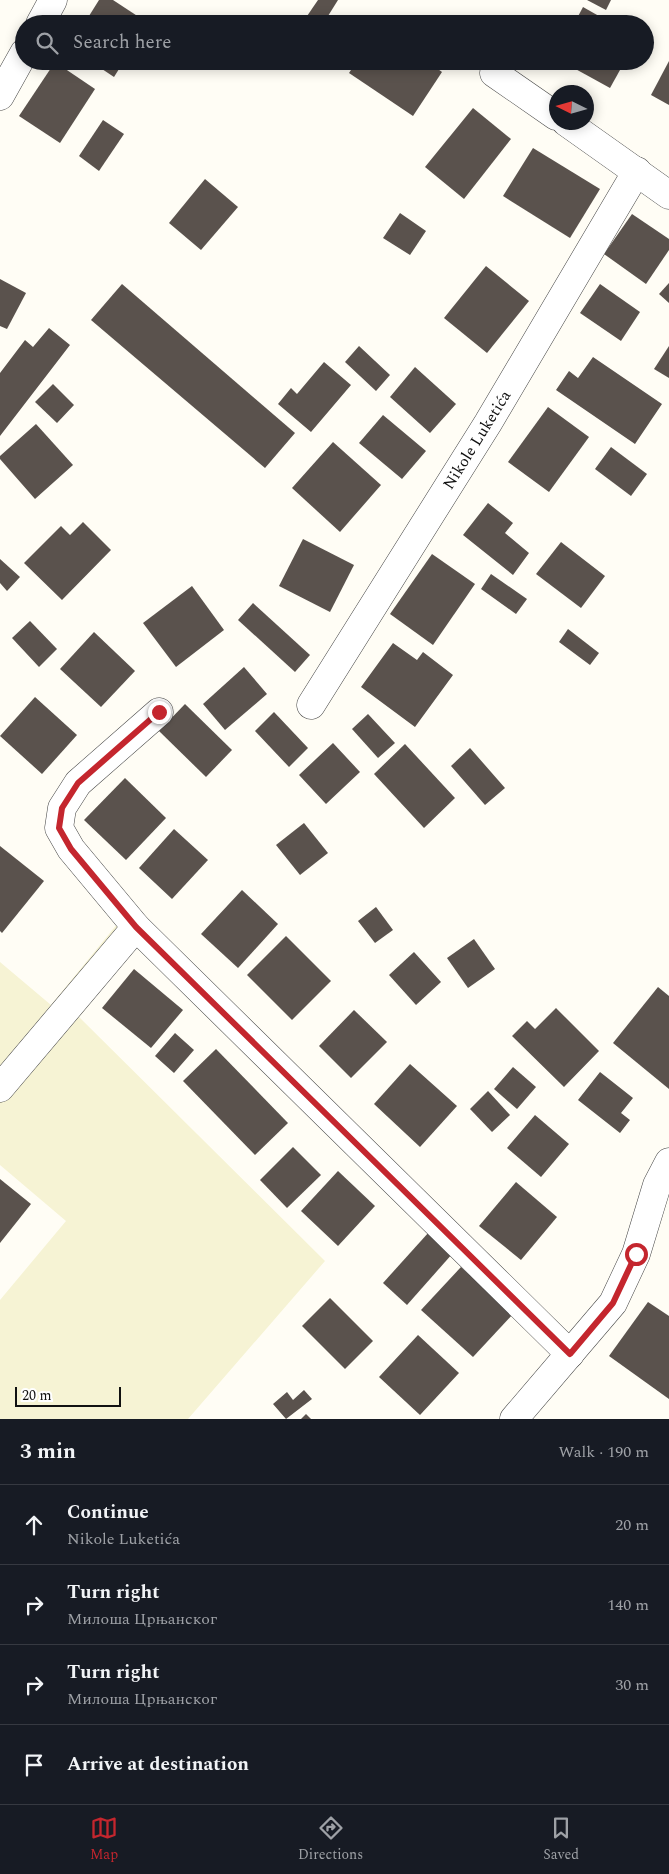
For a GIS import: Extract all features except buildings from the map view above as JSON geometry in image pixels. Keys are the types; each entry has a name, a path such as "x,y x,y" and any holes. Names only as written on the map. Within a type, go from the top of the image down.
{"street":[{"path":"45,15 54,0"},
{"path":"0,96 15,69"},
{"path":"494,73 549,111"},
{"path":"578,130 669,195"},
{"name":"Nikole Luketića","path":"310,705 488,422 637,171"},
{"path":"159,712 78,783 62,808 59,828 71,849 136,927 570,1354"},
{"path":"0,1088 136,927"},
{"path":"514,1419 613,1303 636,1254 657,1185 669,1162"}],"shaded area":[{"path":"118,923 138,944 79,1017 325,1261 188,1419 0,1419 0,1300 66,1221 0,1165 0,962 51,1005"}],"route":[{"path":"159,712 78,783 62,808 59,828 71,849 136,927 570,1354 613,1303 636,1254"}]}
